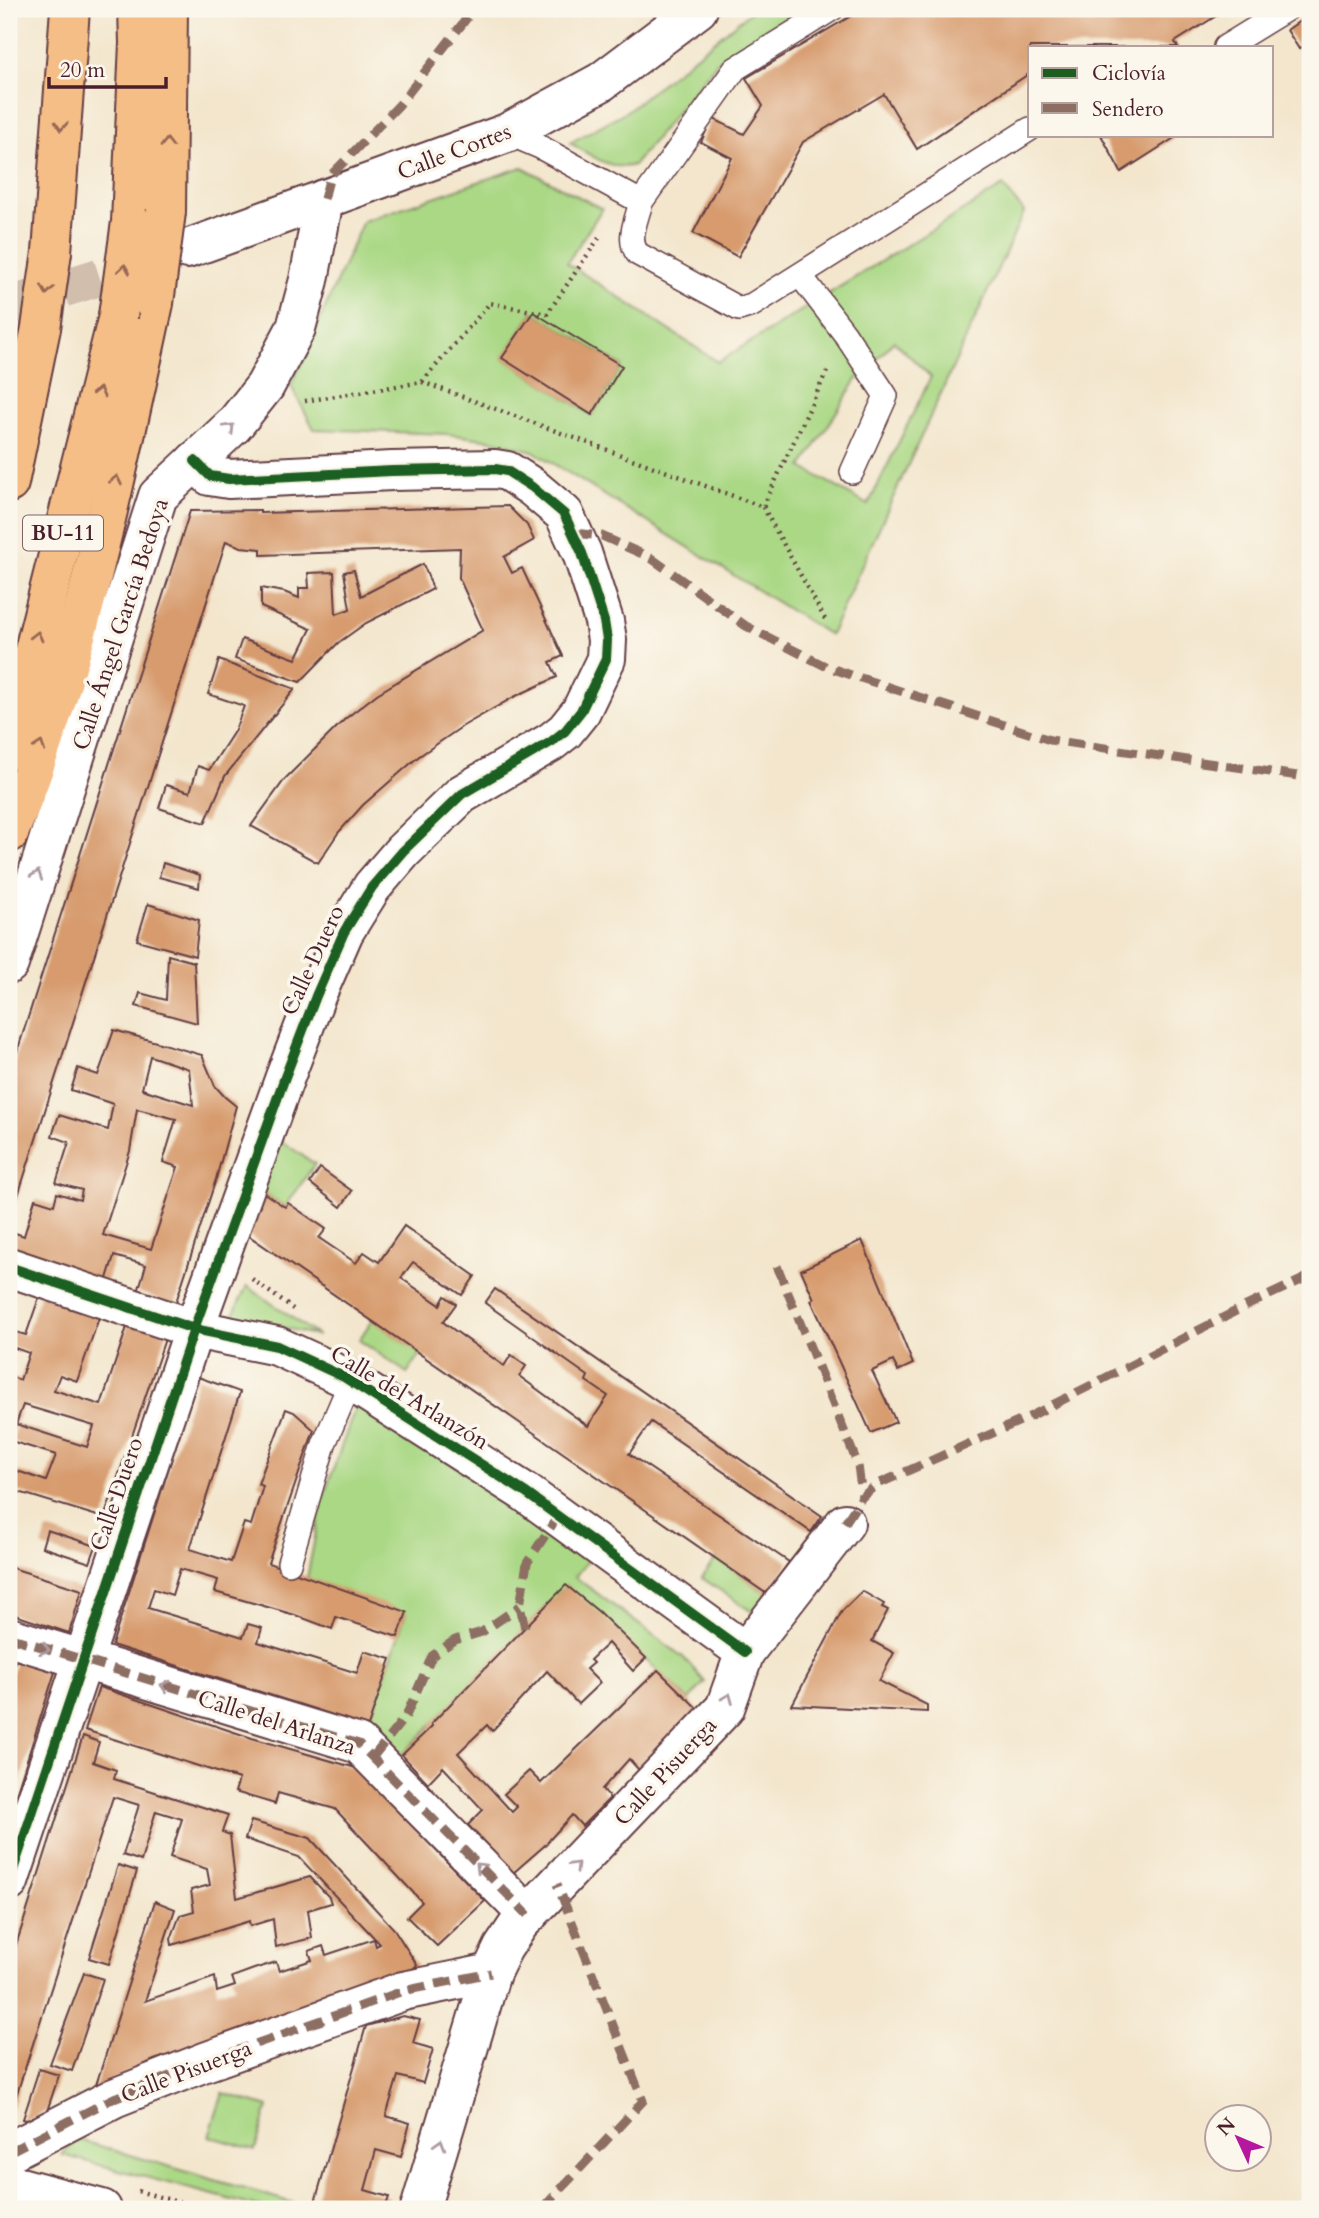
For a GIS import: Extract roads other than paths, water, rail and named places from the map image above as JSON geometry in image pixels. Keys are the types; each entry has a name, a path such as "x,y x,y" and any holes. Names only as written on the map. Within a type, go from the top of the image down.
{"highway":[{"path":"9,483 41,328 52,252 70,9"},
{"name":"BU-11","path":"9,750 118,316 149,217 138,9"},
{"path":"9,834 62,680 90,580 110,504 154,303 149,217 168,9"}],"street":[{"name":"Calle Cortes","path":"187,249 507,132 601,82 698,9"},
{"name":"Calle Ángel García Bedoya","path":"9,964 158,496 234,425 265,386 296,328 309,280 324,199"},
{"name":"Calle Duero","path":"9,1882 194,1329 294,1054 344,932 372,887 403,851 462,794 565,731 580,711 606,659 607,640 582,553 564,514 532,487 507,471 392,471 229,479 210,476 195,461"},
{"name":"Calle del Arlanzón","path":"9,1267 194,1329 277,1346 351,1381 526,1493 745,1652"},
{"name":"Calle Pisuerga","path":"420,2209 491,1973 503,1948 528,1915 725,1708 745,1652 845,1523"},
{"name":"Calle del Arlanza","path":"9,1637 359,1744 528,1915"},
{"name":"Calle Pisuerga","path":"9,2152 114,2098 205,2062 403,1992 491,1973"},
{"path":"9,2184 102,2209"}],"lane":[{"path":"832,9 735,69 634,199 632,247 638,254 739,309 752,305 1028,130"},
{"path":"1226,46 1287,9"},
{"path":"507,132 540,147 634,199"},
{"path":"800,275 845,334 886,396 852,472"},
{"path":"289,1563 324,1444 351,1381"}],"tunnel":[{"path":"9,306 155,259"}]}
